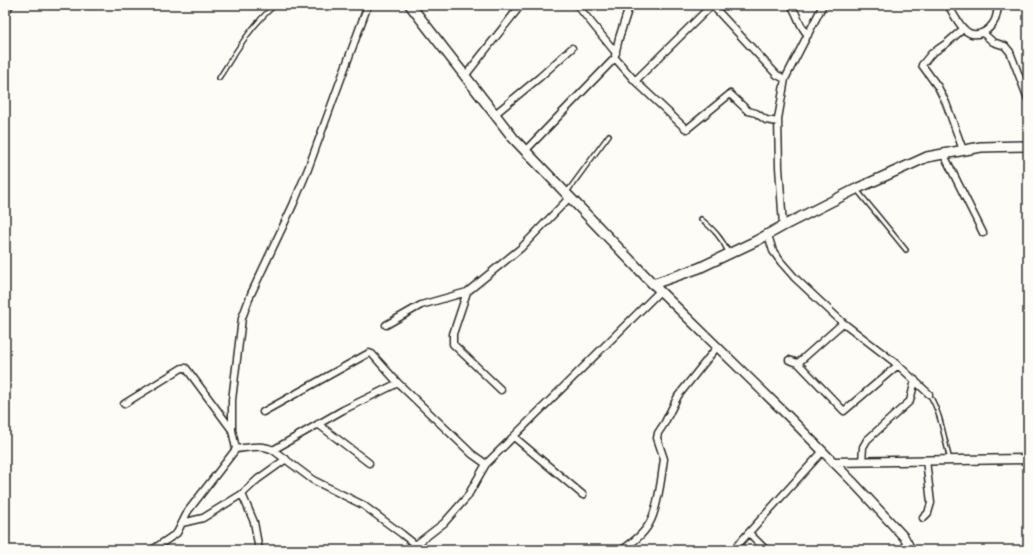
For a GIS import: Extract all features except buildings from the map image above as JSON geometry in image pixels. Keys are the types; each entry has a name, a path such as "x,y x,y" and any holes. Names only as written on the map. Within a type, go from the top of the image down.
{"main road":[{"path":"410,5 525,151 653,284 699,268 856,189 927,157 981,147 1028,146"}],"street":[{"path":"236,449 232,430 232,400 242,318 251,294 293,205 308,169 368,5"},
{"path":"465,76 521,5"},
{"path":"577,5 635,81 686,129 730,94 748,111 756,113 766,120 778,122"},
{"path":"525,151 615,55 618,38 628,10 628,5"},
{"path":"635,81 712,5 777,75 785,79"},
{"path":"791,5 796,12 801,27 808,35"},
{"path":"783,226 778,122 785,79 823,5"},
{"path":"948,5 963,29 976,35 983,33 990,28 999,5"},
{"path":"963,29 931,54 922,65 938,87 946,102 963,150"},
{"path":"983,33 993,42 1005,46 1010,52 1028,99"},
{"path":"495,114 572,48"},
{"path":"943,153 983,233"},
{"path":"386,326 422,305 467,292 521,248 568,195"},
{"path":"768,234 773,251 795,278 844,324 898,365 929,394"},
{"path":"653,284 823,451 904,537 911,550"},
{"path":"409,550 416,548 448,519 467,497 486,464 514,438 660,291"},
{"path":"467,292 453,334 453,344 501,390"},
{"path":"798,363 844,324"},
{"path":"622,550 641,535 653,516 664,466 664,459 657,438 658,433 668,418 671,408 678,396 718,347"},
{"path":"263,412 367,354 372,354 398,383 472,454 486,464"},
{"path":"789,360 798,363 844,411 898,365"},
{"path":"124,404 182,368 186,368 232,430"},
{"path":"862,462 863,447 867,440 910,401 915,380"},
{"path":"273,450 343,410 398,383"},
{"path":"318,424 369,463"},
{"path":"514,438 583,495"},
{"path":"152,550 177,532 188,512 236,449 262,447 268,447 273,450 313,480 363,505 402,534 416,548"},
{"path":"733,550 823,451"},
{"path":"182,523 203,518 242,494 258,479 286,459"},
{"path":"833,462 1028,459"},
{"path":"923,518 928,513 931,503 926,460"},
{"path":"242,494 244,495 254,522 259,550"},
{"path":"749,533 766,550"}],"lane":[{"path":"5,15 12,5"},
{"path":"219,78 242,41 259,19 275,5"},
{"path":"568,195 609,135"},
{"path":"856,189 906,250"},
{"path":"701,219 720,236 729,254"},
{"path":"929,394 938,414 950,460"}]}
